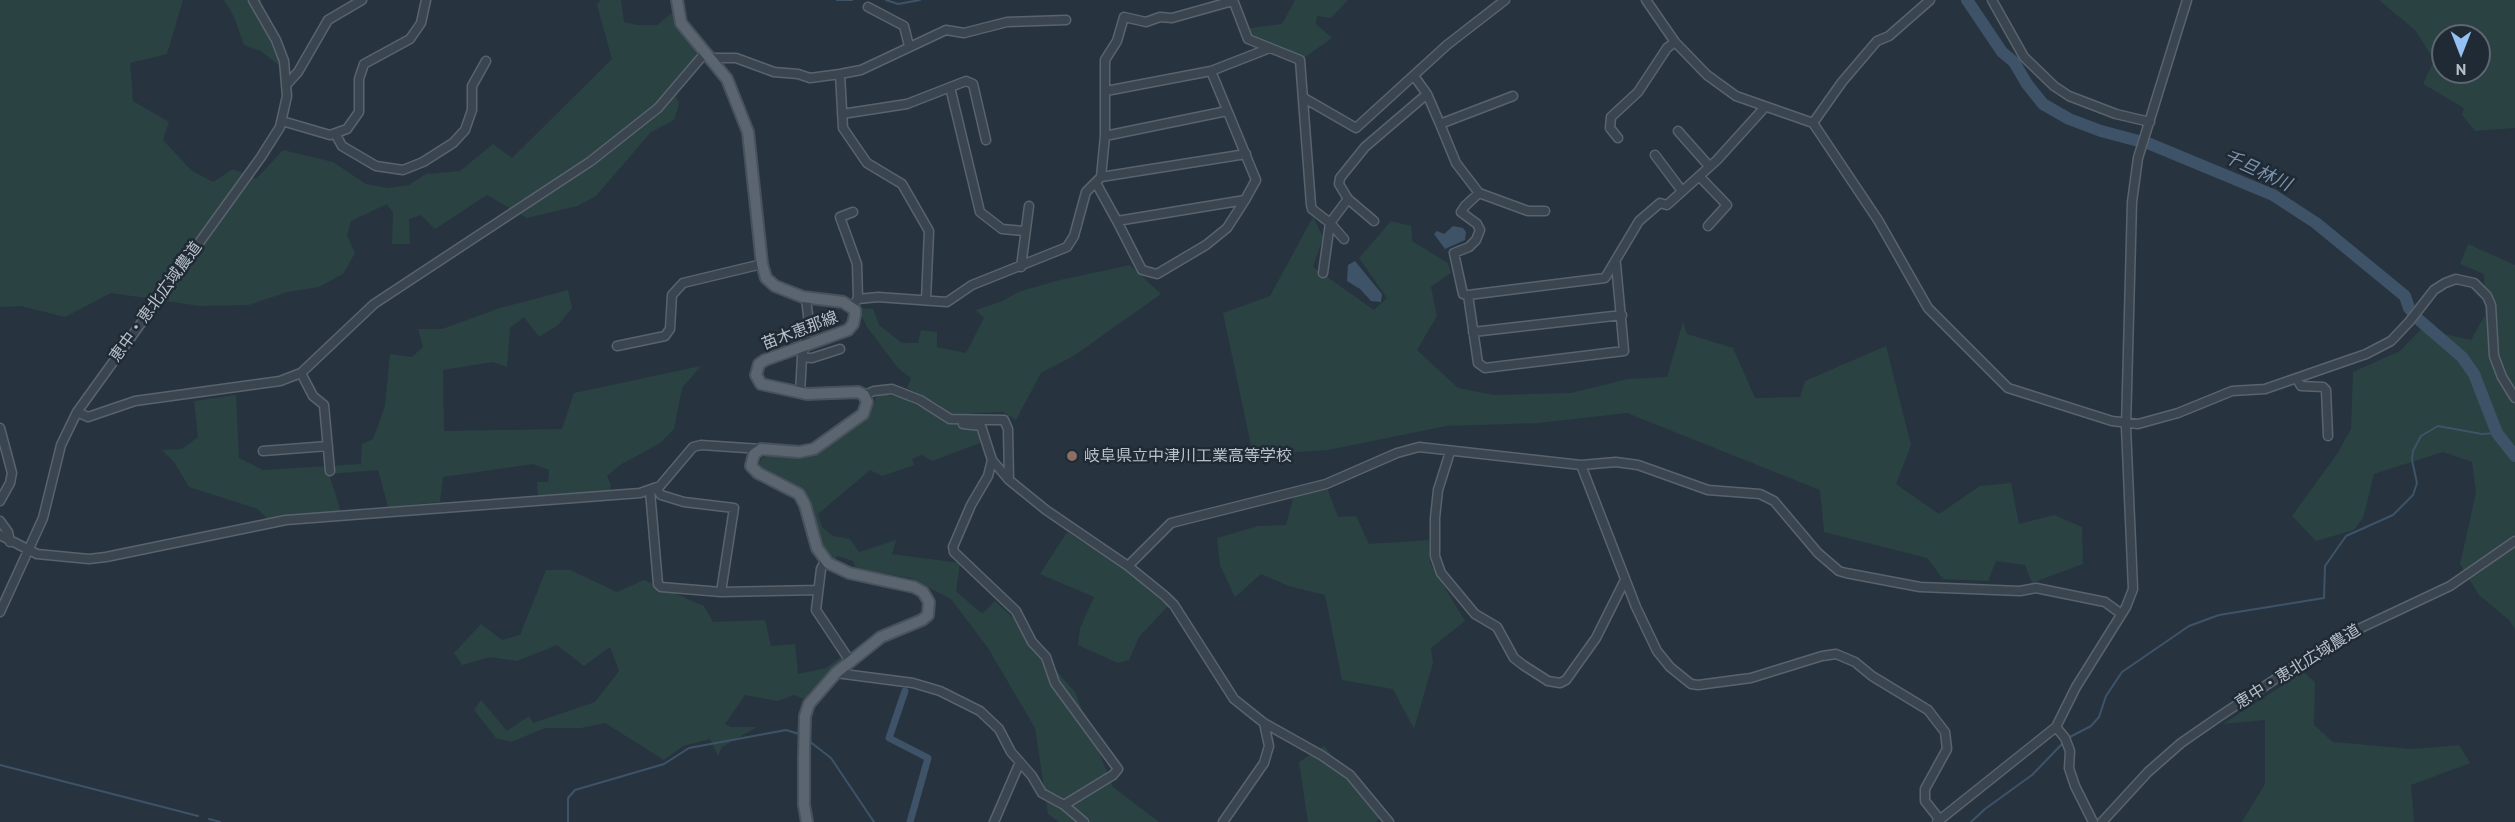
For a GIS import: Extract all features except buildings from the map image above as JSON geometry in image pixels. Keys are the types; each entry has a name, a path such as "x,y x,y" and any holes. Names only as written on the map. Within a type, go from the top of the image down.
{"main road":[{"name":"苗木恵那線","path":"677,0 681,23 732,87 748,132 762,264 766,278 775,286 806,298 855,303 855,320 848,330 803,352 765,360 757,370 758,379 762,384 800,393 831,394 848,391 864,395"},
{"path":"807,822 804,805 806,710 813,697 836,673 880,637 922,620 928,615 929,602 923,592 914,587 842,571 825,561 814,540 805,505 799,494 753,470 751,460 761,449 799,452 825,444 863,414 867,402 864,395"}],"street":[{"name":"恵中・恵北広域農道","path":"0,612 50,500 61,445 77,412 261,157 282,121 288,84 282,52 253,0"},
{"path":"288,84 298,72 328,20 362,0"},
{"path":"282,121 323,134 336,135 351,125 359,112 359,80 364,64 410,39 421,23 426,0"},
{"path":"1211,71 1256,180 1227,228 1206,245 1157,274 1142,270 1098,180 1105,136 1105,60 1117,41 1124,17 1146,22 1160,17 1172,18 1233,0 1248,39 1300,60 1311,205 1312,209 1330,223 1344,239"},
{"path":"1304,98 1356,128 1447,45 1505,0"},
{"path":"1646,0 1675,42 1707,75 1736,96 1813,123 1878,220 1928,308 1995,379 2021,393 2112,421 2138,424 2178,413 2232,391 2265,389 2377,349 2391,341 2434,290 2445,282 2466,281 2479,286 2491,305 2494,356 2502,377 2515,398"},
{"path":"1813,123 1842,82 1877,41 1889,36 1930,0"},
{"path":"1992,0 2024,57 2043,78 2069,96 2149,125"},
{"path":"1581,465 1625,580 1657,651 1691,684 1718,684 1751,678 1836,654 1855,662 1872,676 1928,710 1938,720 1947,737 1944,756 1925,789 1925,801 1939,821 2056,727 2076,687 2133,589 2126,422 2132,202 2136,169 2187,0"},
{"path":"868,8 904,26 909,46"},
{"path":"77,412 88,417 135,401 280,381 301,373 374,304 591,161 657,108 707,56 736,58 774,72 798,74 810,78 861,70 946,30 964,33 1006,22 1066,20"},
{"path":"1618,138 1610,128 1611,117 1638,92 1661,56 1675,42"},
{"path":"1106,92 1211,71 1270,48"},
{"path":"336,135 342,146 376,166 403,170 423,162 453,143 465,130 472,110 472,86 486,61"},
{"path":"840,74 843,128 867,163 902,184 918,208 928,231 926,300"},
{"path":"1414,76 1427,94 1456,163 1479,193 1523,209 1545,211"},
{"path":"842,114 907,104 966,81 973,84 986,140"},
{"path":"950,87 980,212 1002,229 1024,231"},
{"path":"1374,221 1348,199 1339,181 1348,166 1365,147 1427,94"},
{"path":"1440,124 1513,96"},
{"path":"1479,193 1461,212 1477,224 1479,234 1469,246 1454,254 1463,294 1605,278 1616,264 1639,221 1660,203 1667,205 1709,166 1765,107"},
{"path":"1105,136 1227,111"},
{"path":"1678,131 1709,166"},
{"path":"853,212 840,217 857,264 855,303 926,300 947,302 972,285 1067,247 1074,236 1086,192 1098,180 1246,154"},
{"path":"1655,155 1660,161 1660,166 1682,191"},
{"path":"1699,176 1727,205 1708,226"},
{"path":"1323,273 1330,223 1348,199"},
{"path":"1117,221 1245,200"},
{"path":"1021,267 1029,207"},
{"path":"617,346 665,336 670,329 672,296 682,283 762,264"},
{"path":"1468,295 1476,360 1485,368 1619,352 1626,346 1616,264"},
{"path":"800,393 803,352 809,324 806,298"},
{"path":"1473,332 1622,315"},
{"path":"803,352 812,358 840,349"},
{"path":"301,373 313,396 324,405 330,471"},
{"path":"2296,379 2301,386 2323,387 2326,390 2328,436"},
{"path":"864,395 873,390 892,389 920,400 960,424 981,426 992,460 1009,480 1046,510 1128,566 1174,605 1226,689 1264,723 1321,755 1350,775 1389,822"},
{"path":"950,419 986,418 1004,420 1008,424 1009,480"},
{"path":"0,428 12,473 10,483 0,501"},
{"path":"761,449 701,445 693,447 653,490 658,584 721,592 818,590"},
{"path":"263,451 328,446"},
{"path":"1128,566 1171,523 1326,484 1415,448 1581,465 1616,462 1638,465 1708,490 1760,494 1774,501 1818,553 1839,571 1920,587 2020,591 2036,588 2105,602 2120,613"},
{"path":"1450,452 1438,490 1435,556 1441,573 1475,614 1497,627 1514,658 1548,681 1560,683 1566,680 1596,638 1625,580"},
{"path":"992,460 988,476 971,505 953,547 954,552 1016,611 1032,642 1046,657 1055,683 1118,770 1113,776 1064,805"},
{"path":"0,535 27,550 89,559 286,520 653,490 684,502 734,508 721,592"},
{"path":"0,521 8,532 10,542"},
{"name":"恵中・恵北広域農道","path":"2102,822 2148,772 2181,743 2220,716 2331,642 2450,586 2515,541"},
{"path":"825,561 820,569 816,610 850,661"},
{"path":"836,673 913,683 980,711 995,725 1042,793 1064,805 1084,822"},
{"path":"1223,822 1264,763 1269,746 1264,723"},
{"path":"2056,727 2070,751 2069,768 2092,822"},
{"path":"994,822 1020,762"}],"green space":[{"path":"0,0 183,0 167,54 130,63 133,101 169,122 163,140 192,171 213,182 233,169 256,179 283,150 333,162 366,184 388,188 409,185 426,174 460,171 493,144 512,158 612,59 597,5 600,0 621,0 624,22 636,25 657,25 673,12 698,57 672,87 679,104 674,120 651,132 596,196 577,206 527,218 487,195 435,229 421,215 409,219 410,244 392,244 393,213 387,204 351,221 347,235 355,253 343,274 319,287 287,292 248,305 200,306 111,293 65,317 21,306 0,307"},
{"path":"224,0 262,0 257,13 275,43 281,67 261,51 244,45 234,17"},
{"path":"1295,0 1348,0 1331,18 1317,16 1316,24 1332,38 1304,58 1252,36 1250,28 1282,24"},
{"path":"2379,0 2515,0 2515,128 2475,131 2462,115 2464,108 2423,84 2431,67 2431,84 2491,84 2491,24 2431,24 2431,55 2416,31"},
{"path":"1313,217 1323,237 1313,267 1374,310 1387,298 1359,258 1391,221 1411,226 1412,241 1448,263 1451,273 1431,287 1437,316 1417,350 1458,388 1494,395 1571,393 1628,379 1667,377 1683,322 1687,334 1733,348 1755,398 1800,397 1805,381 1886,346 1911,445 1896,484 1939,514 1980,486 2011,483 2019,524 2054,515 2082,527 2083,564 2032,583 2025,565 1996,561 1988,581 1943,579 1927,558 1824,532 1820,490 1627,413 1538,423 1446,426 1328,450 1253,455 1223,313 1270,296"},
{"path":"2468,244 2515,265 2515,629 2509,620 2479,595 2460,564 2476,493 2472,462 2443,452 2374,474 2363,518 2354,530 2316,541 2292,516 2337,454 2351,429 2353,372 2400,351 2421,329 2471,340 2485,315 2484,274 2460,264"},
{"path":"1130,265 1161,294 1075,355 1041,373 1016,420 1003,412 953,414 949,422 979,430 980,443 932,461 922,455 912,459 914,465 882,476 870,470 818,514 822,527 833,536 850,539 859,552 896,540 892,554 960,563 956,591 982,614 995,601 1023,627 1036,648 1075,692 1113,787 1159,822 1059,822 1048,814 1035,728 988,648 951,599 910,578 856,569 853,561 837,556 834,561 820,543 804,492 762,471 759,466 761,459 774,453 812,453 824,449 853,430 870,414 876,397 881,394 900,397 932,413 940,405 907,388 911,378 898,368 867,327 862,317 862,308 873,309 879,325 902,343 918,343 921,330 937,332 937,347 966,353 984,318 976,310 1003,301 1018,292 1060,280"},
{"path":"568,290 572,308 558,325 539,337 524,317 510,328 507,367 493,362 443,370 444,431 562,429 574,393 701,366 682,388 674,429 660,443 620,465 607,476 611,485 610,492 538,498 537,482 548,482 549,470 533,464 443,477 440,502 388,507 378,470 329,474 341,512 268,520 258,509 189,487 174,462 162,450 182,449 198,437 194,401 236,395 239,458 263,470 361,464 362,444 373,439 385,406 390,354 412,357 423,347 418,329 442,329 500,308"},
{"path":"1327,488 1338,517 1356,516 1369,544 1429,540 1430,563 1465,621 1431,648 1433,663 1414,729 1393,689 1342,680 1325,595 1289,586 1261,574 1235,597 1220,565 1217,538 1258,526 1286,525 1294,495"},
{"path":"1067,532 1124,569 1168,606 1139,637 1129,660 1118,663 1078,645 1080,628 1094,597 1040,574"},
{"path":"546,570 570,570 617,592 644,580 704,606 713,622 765,620 771,646 795,644 798,674 826,668 841,657 845,662 805,699 794,695 778,701 745,695 725,724 731,727 757,727 722,747 718,756 710,739 683,746 664,760 605,723 581,728 545,728 511,742 496,738 474,710 481,700 507,731 529,716 533,723 595,702 619,671 610,647 584,666 557,645 517,661 490,657 462,665 454,653 481,624 502,640 520,635"},
{"path":"2303,672 2315,682 2314,725 2333,742 2412,749 2459,745 2470,763 2411,785 2414,822 2242,822 2265,784 2265,720 2223,724"},
{"path":"1324,746 1381,816 1376,822 1308,822 1299,762"}],"water":[{"path":"1453,226 1463,228 1466,232 1465,240 1445,249 1434,234 1437,231 1444,234"},
{"path":"1355,261 1382,294 1381,302 1371,301 1360,289 1347,281 1348,265"}],"waterway":[{"name":"千旦林川","path":"837,0 852,0"},
{"name":"千旦林川","path":"886,0 898,4 920,0"},
{"name":"千旦林川","path":"1967,0 2002,52 2014,62 2027,84 2043,104 2069,119 2101,131 2150,144 2273,195 2316,223 2405,296 2409,308 2418,319 2462,357 2474,374 2497,433 2515,456"},
{"path":"2068,738 2091,726 2099,717 2106,696 2122,672 2189,626 2219,615 2324,598 2325,566 2346,536 2393,515 2413,495 2417,483 2412,460 2413,451 2421,436 2438,426 2482,434 2497,433"},
{"path":"905,691 889,738 928,758 910,822"},
{"path":"568,822 568,798 575,790 664,764 689,748 786,730 799,734"},
{"path":"809,741 831,758 874,822"},
{"path":"1971,822 2032,775 2064,742"},
{"path":"0,765 198,816"},
{"path":"209,819 220,822"}],"place":[{"name":"岐阜県立中津川工業高等学校","path":"1072,456"}]}
